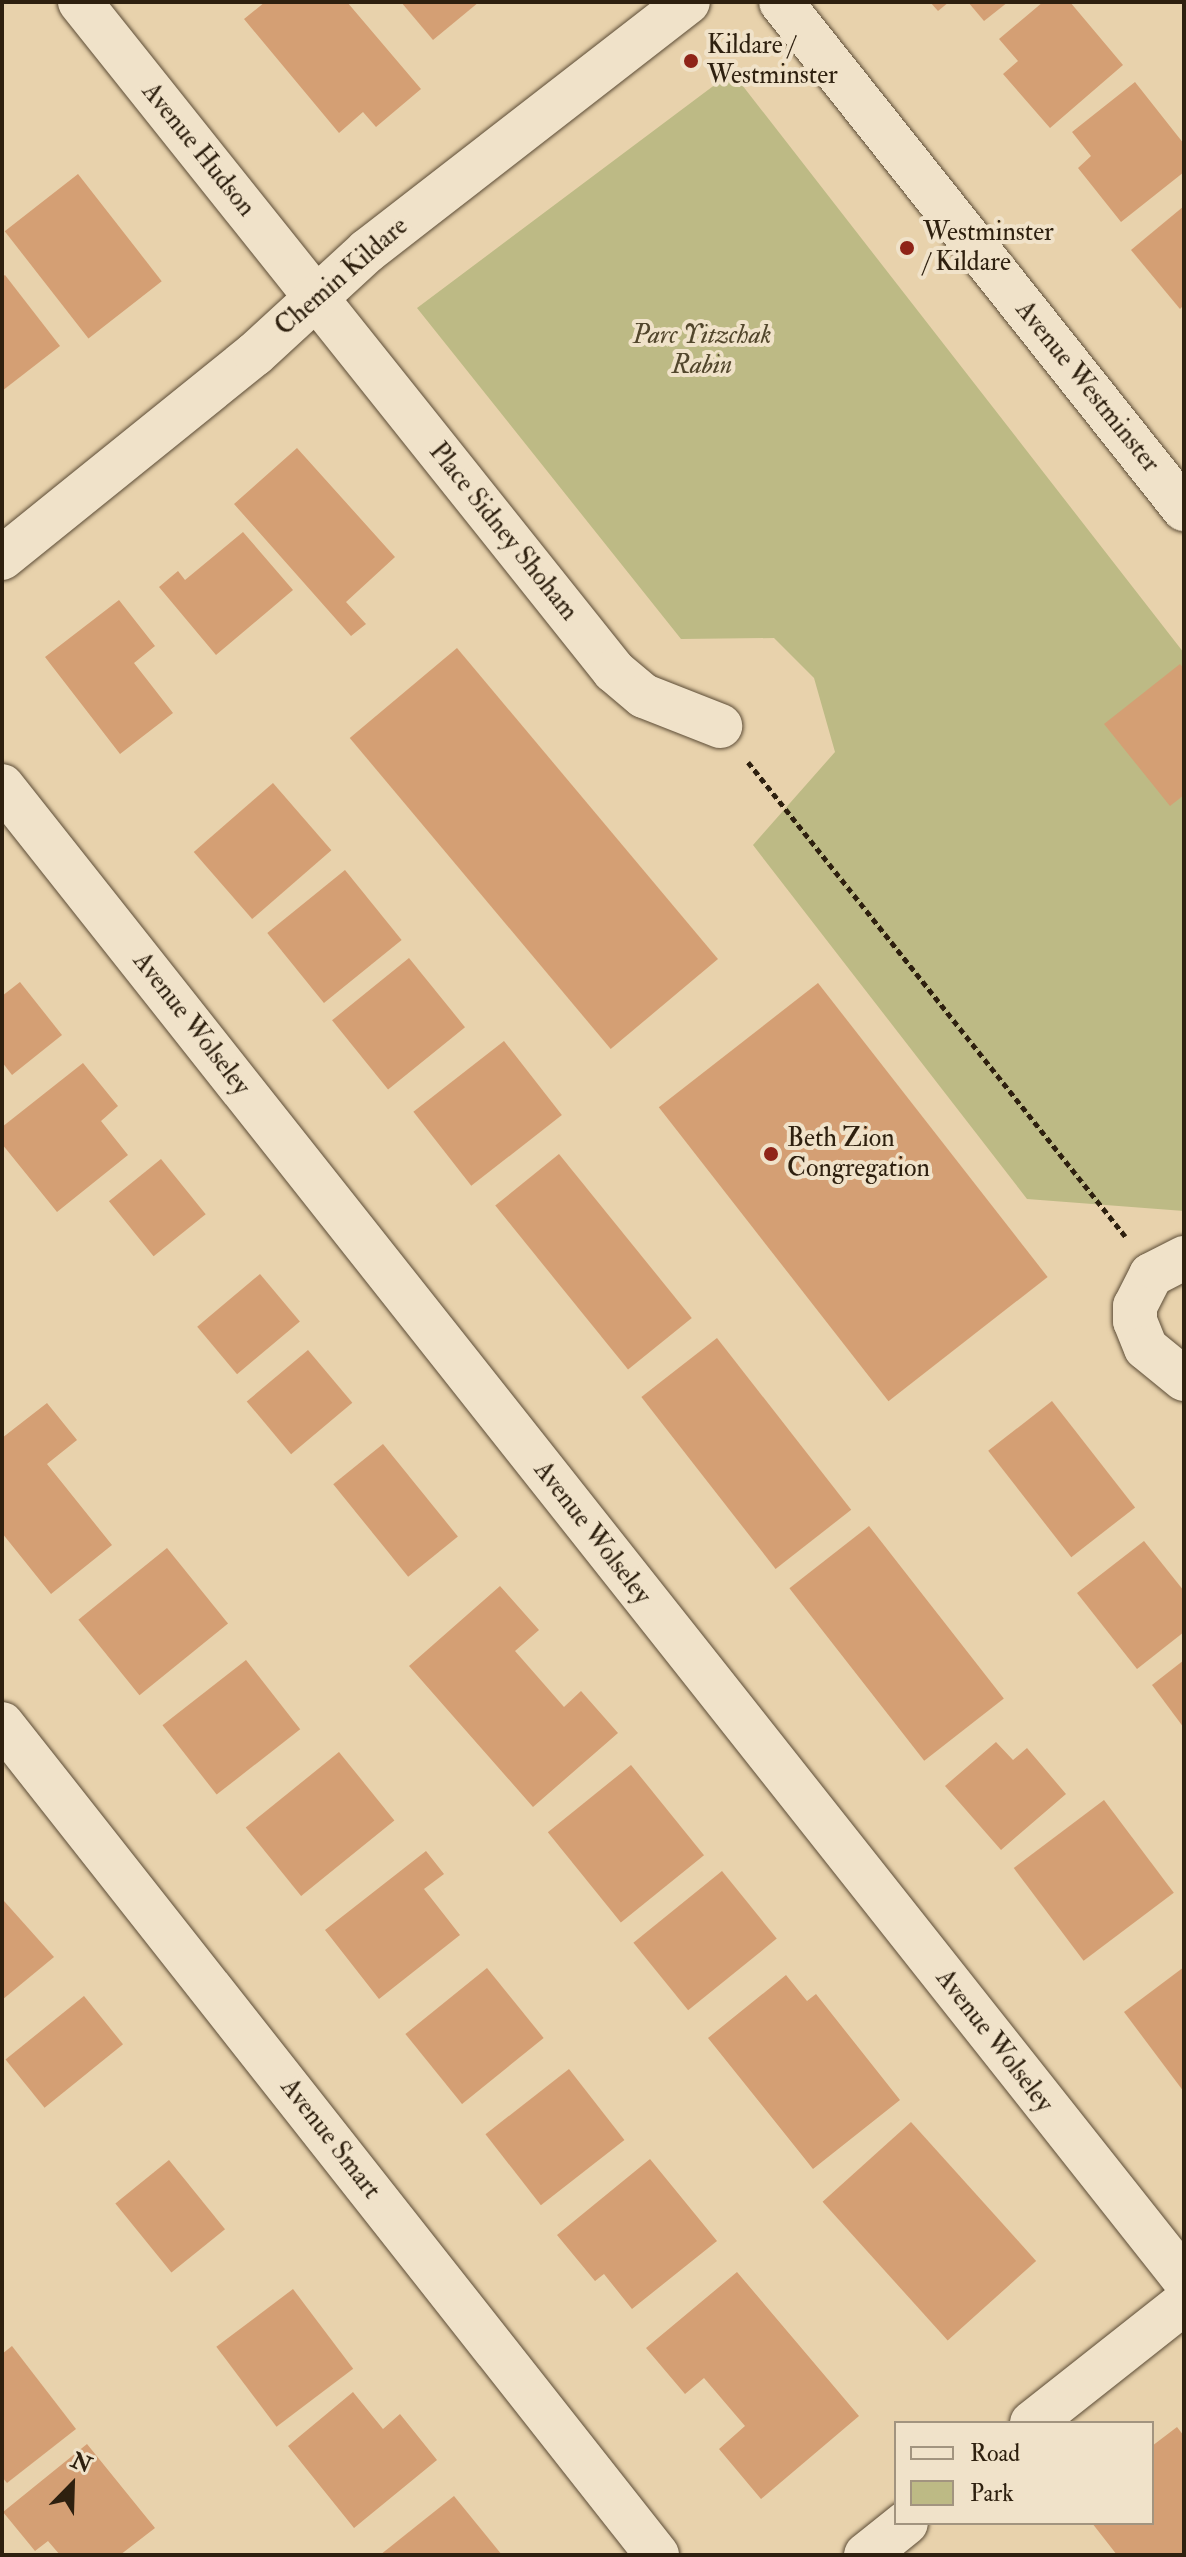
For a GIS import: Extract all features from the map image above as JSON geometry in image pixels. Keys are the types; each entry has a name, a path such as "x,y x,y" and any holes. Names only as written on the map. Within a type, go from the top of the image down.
{"street":[{"name":"Avenue Hudson","path":"80,2 315,299"},
{"name":"Chemin Kildare","path":"2,558 315,299 367,251 688,2"},
{"name":"Avenue Westminster","path":"781,2 1184,509"},
{"name":"Place Sidney Shoham","path":"315,299 614,671 644,696 720,726"},
{"name":"Avenue Wolseley","path":"2,786 1184,2279"},
{"path":"1184,1258 1151,1275 1135,1306 1135,1321 1146,1348 1184,1379"},
{"name":"Avenue Smart","path":"2,1724 657,2555"},
{"path":"1035,2421 1184,2303"},
{"path":"866,2555 904,2525"}],"path":[{"path":"720,726 1133,1246"}],"green space":[{"name":"Parc Yitzchak Rabin","path":"732,72 1184,653 1184,1211 1027,1199 753,845 835,752 814,678 774,638 681,639 417,308"}],"building":[{"path":"265,2 347,2 421,89 376,127 363,112 339,133 244,19"},
{"path":"401,2 479,2 433,40"},
{"path":"930,2 949,2 938,11"},
{"path":"968,2 1008,2 984,21"},
{"path":"1043,2 1070,2 1123,65 1050,128 1003,74 1018,61 999,39"},
{"path":"1135,82 1184,144 1184,172 1121,222 1078,168 1091,156 1072,132"},
{"path":"78,174 162,281 88,338 5,231"},
{"path":"1184,206 1184,305 1180,309 1131,250"},
{"path":"5,275 60,346 2,391 2,277"},
{"path":"297,448 395,557 346,602 366,624 351,636 234,504"},
{"path":"243,532 293,590 216,655 159,587 178,571 185,580"},
{"path":"119,600 155,646 134,663 173,713 120,754 45,657"},
{"path":"457,648 718,959 611,1049 350,738"},
{"path":"1180,664 1184,669 1184,795 1170,806 1104,724"},
{"path":"273,783 331,850 252,919 194,852"},
{"path":"345,870 402,940 324,1003 267,933"},
{"path":"409,958 465,1027 388,1089 332,1020"},
{"path":"20,982 62,1035 12,1075 2,1062 2,996"},
{"path":"818,983 1048,1277 888,1401 659,1107"},
{"path":"504,1041 562,1115 471,1186 413,1112"},
{"path":"83,1063 118,1106 101,1121 128,1155 57,1212 2,1144 2,1127"},
{"path":"559,1154 692,1318 628,1370 495,1206"},
{"path":"161,1159 206,1214 154,1256 109,1201"},
{"path":"260,1274 300,1321 237,1374 197,1327"},
{"path":"717,1338 851,1510 776,1569 641,1397"},
{"path":"308,1350 352,1403 291,1454 247,1401"},
{"path":"1052,1401 1135,1507 1071,1557 988,1451"},
{"path":"47,1403 77,1440 47,1464 112,1545 51,1594 2,1533 2,1438"},
{"path":"383,1444 458,1536 408,1577 333,1484"},
{"path":"869,1526 1004,1699 924,1761 789,1588"},
{"path":"1144,1541 1184,1591 1184,1632 1137,1669 1077,1593"},
{"path":"167,1548 228,1623 139,1695 78,1620"},
{"path":"500,1586 539,1630 515,1651 564,1707 581,1691 618,1733 533,1807 409,1666"},
{"path":"246,1660 300,1729 217,1795 162,1725"},
{"path":"1184,1660 1184,1728 1152,1685"},
{"path":"996,1742 1013,1760 1027,1748 1066,1794 1001,1850 945,1786"},
{"path":"339,1752 394,1820 301,1896 246,1828"},
{"path":"631,1765 704,1855 621,1922 548,1832"},
{"path":"1104,1800 1174,1893 1084,1961 1014,1868"},
{"path":"426,1851 444,1874 424,1889 460,1935 379,1999 325,1930"},
{"path":"722,1871 777,1939 688,2010 633,1943"},
{"path":"2,1902 54,1957 2,2000"},
{"path":"1184,1967 1184,2092 1124,2012"},
{"path":"487,1968 544,2038 462,2104 405,2034"},
{"path":"786,1975 807,2001 816,1994 900,2100 813,2169 708,2038"},
{"path":"84,1996 123,2044 45,2108 6,2060"},
{"path":"569,2069 624,2140 541,2205 485,2134"},
{"path":"911,2122 1036,2261 948,2341 823,2202"},
{"path":"650,2159 717,2241 632,2309 604,2274 595,2281 557,2235"},
{"path":"169,2160 225,2229 171,2273 115,2203"},
{"path":"737,2272 859,2416 761,2499 719,2449 745,2426 704,2378 685,2394 646,2348"},
{"path":"293,2289 353,2369 277,2427 216,2347"},
{"path":"12,2346 76,2429 7,2483 2,2477 2,2354"},
{"path":"353,2392 383,2429 400,2414 437,2460 354,2528 288,2446"},
{"path":"1177,2427 1184,2436 1184,2555 1117,2555 1094,2525 1154,2525 1154,2444"},
{"path":"87,2444 155,2528 120,2555 60,2555 48,2541 35,2551 3,2512"},
{"path":"454,2496 502,2555 380,2555"}],"place":[{"name":"Kildare / Westminster","path":"691,61"},
{"name":"Westminster / Kildare","path":"907,248"},
{"name":"Beth Zion Congregation","path":"771,1154"}]}
